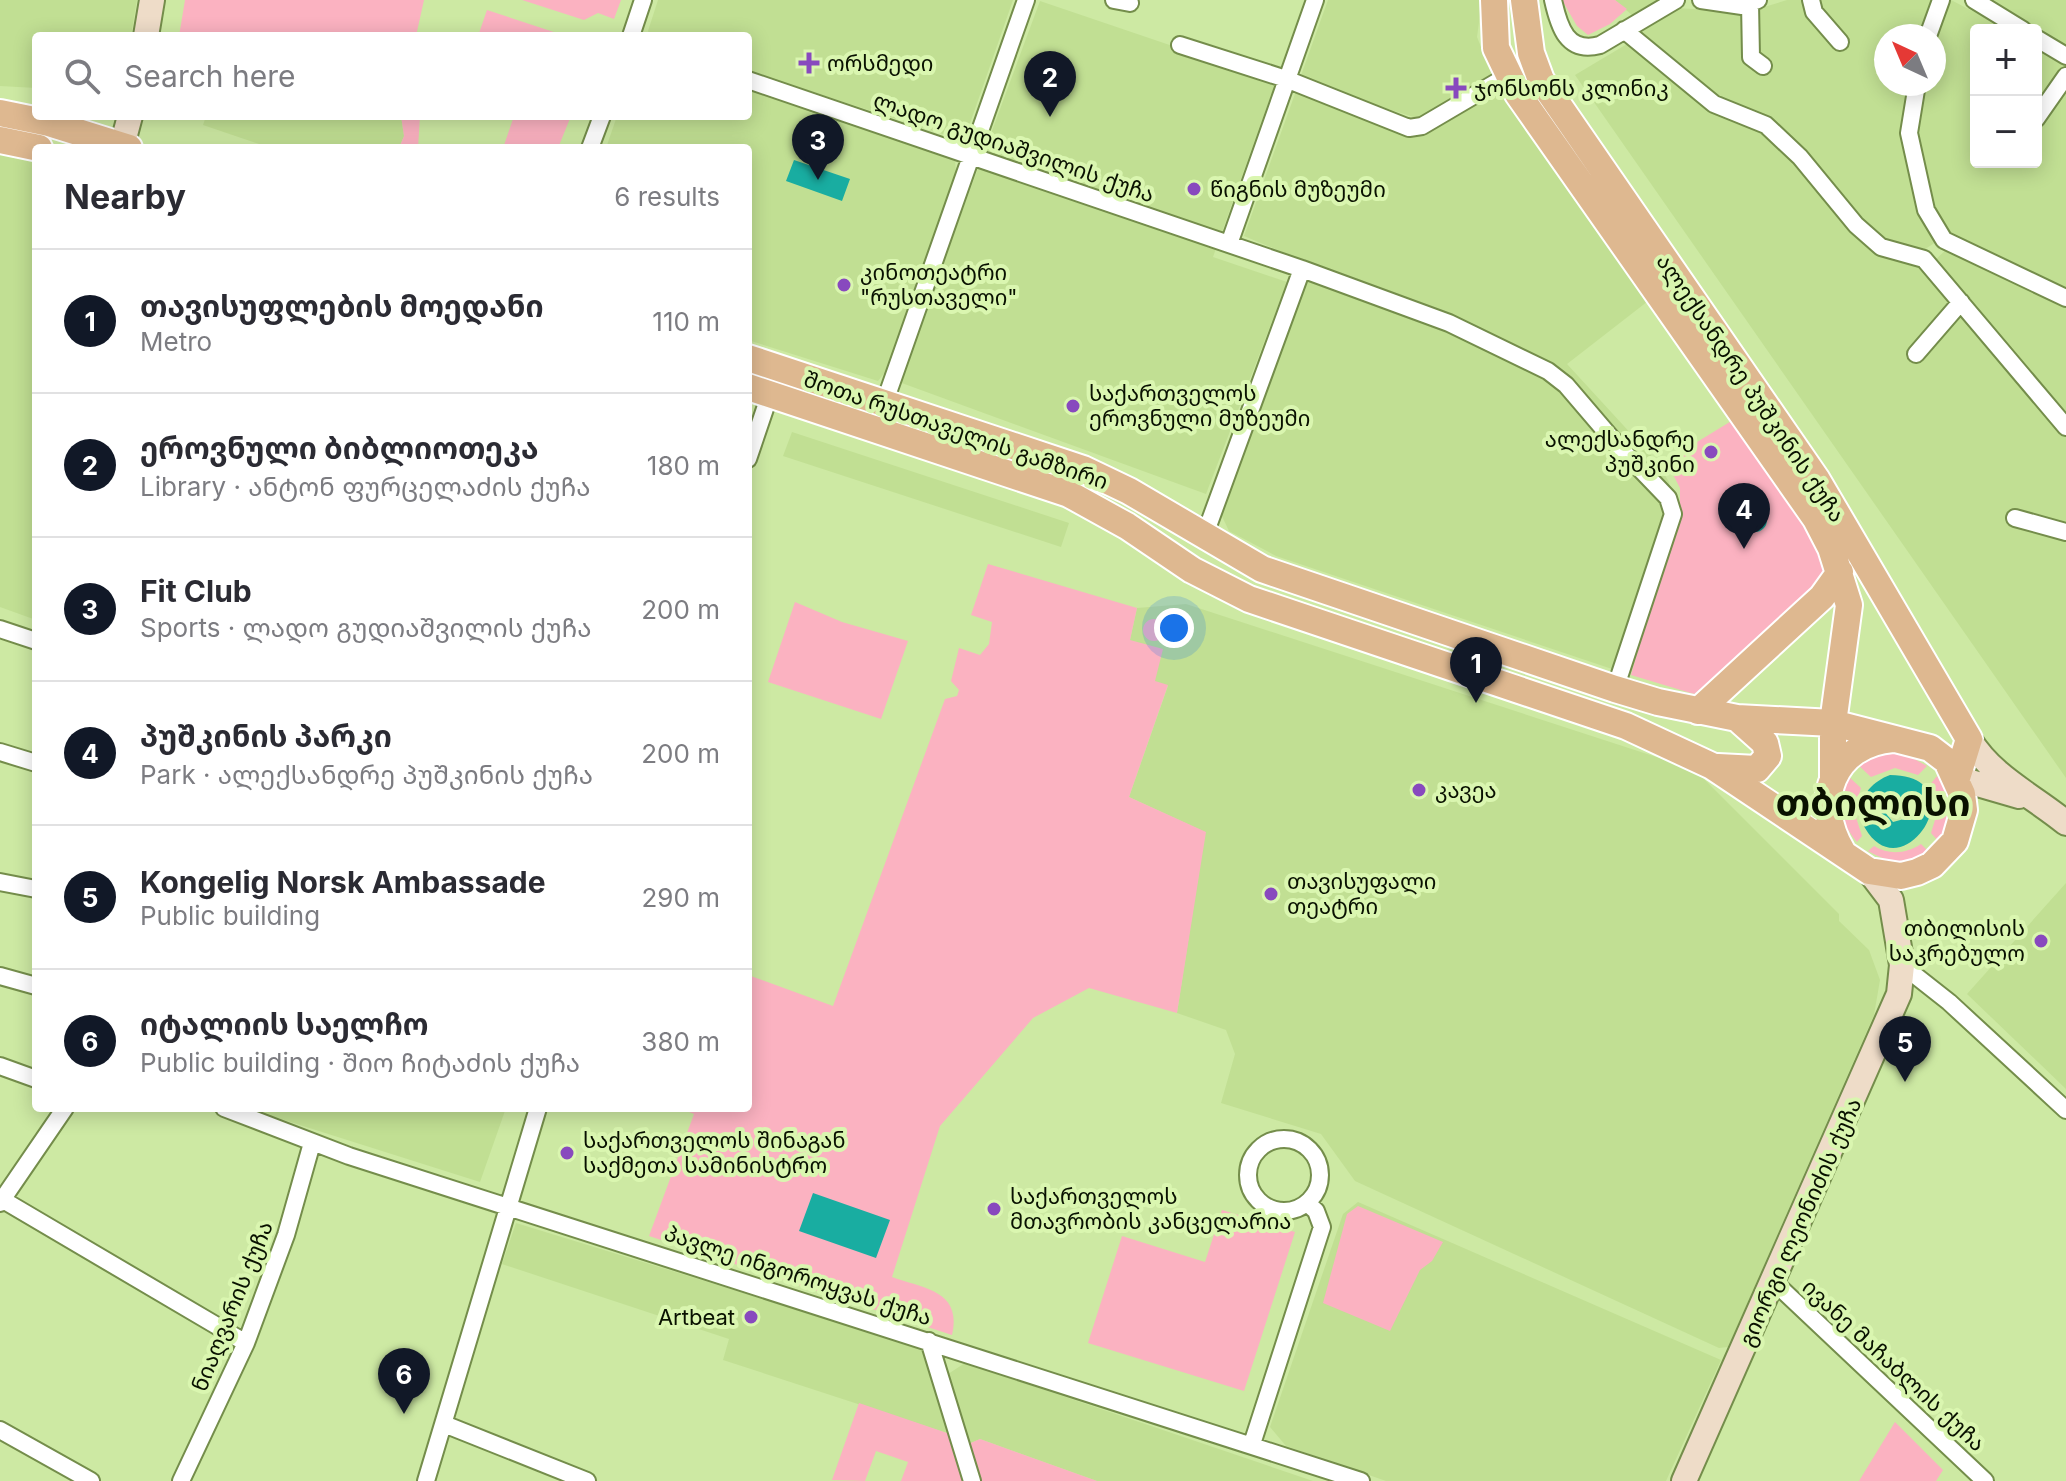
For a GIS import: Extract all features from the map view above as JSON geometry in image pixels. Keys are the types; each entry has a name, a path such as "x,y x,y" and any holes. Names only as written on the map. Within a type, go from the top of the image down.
{"main road":[{"path":"147,32 152,0"},
{"name":"ალექსანდრე პუშკინის ქუჩა","path":"1494,0 1493,33 1507,76 1816,519 1840,572 1849,605 1833,723 1833,779"},
{"name":"ალექსანდრე პუშკინის ქუჩა","path":"1524,0 1531,53 1541,80 1817,480 1969,739"},
{"path":"0,113 32,120"},
{"path":"34,120 116,144"},
{"path":"125,144 129,120"},
{"path":"0,140 32,147"},
{"name":"შოთა რუსთაველის გამზირი","path":"752,359 1083,469 1129,491 1204,537 1288,579 1615,689 1737,718 1833,723 1897,739"},
{"name":"შოთა რუსთაველის გამზირი","path":"759,391 1069,494 1114,517 1192,570 1249,599 1626,726 1679,748 1712,766 1842,851"},
{"path":"1698,711 1822,597 1840,572"},
{"path":"1712,766 1749,770 1765,764 1768,756 1765,743 1737,718"},
{"path":"1897,739 1930,748 1947,761 1957,778 1964,810 1955,841 1945,855 1925,869 1901,876 1869,871 1842,851 1827,816 1833,779 1852,754 1881,740 1897,739"},
{"path":"1957,778 1969,739"},
{"path":"1969,739 1981,759 2029,799 2065,821"},
{"path":"1957,778 2029,799"},
{"name":"გიორგი ლეონიძის ქუჩა","path":"1684,1481 1893,1010 1902,965 1891,900 1869,871"}],"street":[{"path":"632,32 643,0"},
{"path":"884,404 1026,0"},
{"path":"1229,244 1315,0"},
{"path":"1553,0 1564,35 1576,46 1586,49 1600,45 1676,0"},
{"path":"1701,0 1742,6 1755,2 1751,57 1763,66"},
{"path":"1811,0 1814,12 1840,42"},
{"path":"1932,24 1941,0"},
{"path":"1974,0 2013,24"},
{"path":"1624,30 1714,104 1766,125 1800,157 1856,225 1881,247 1924,259 2066,427"},
{"path":"2042,42 2066,56"},
{"path":"1180,45 1286,79 1409,128 1422,126 1496,79 1507,76"},
{"path":"2042,110 2066,76"},
{"name":"ლადო გუდიაშვილის ქუჩა","path":"752,81 1302,269 1449,323 1548,371 1566,385 1668,498 1673,514 1615,689"},
{"path":"1915,96 1909,133 1926,210 1944,240 2066,298"},
{"path":"592,144 600,120"},
{"path":"1924,259 1944,240"},
{"path":"1204,537 1302,269"},
{"path":"1916,354 1961,302"},
{"path":"752,434 759,391"},
{"path":"2015,518 2066,532"},
{"path":"0,629 32,640"},
{"path":"0,752 32,762"},
{"path":"0,882 32,888"},
{"path":"1902,965 1949,1002 2066,1110"},
{"path":"0,976 32,985"},
{"path":"0,1066 32,1078"},
{"path":"62,1112 1,1201 246,1343"},
{"name":"პავლე ინგოროყვას ქუჩა","path":"234,1112 312,1143 1361,1481"},
{"path":"426,1481 537,1112"},
{"path":"1284,1139 1310,1151 1316,1158 1320,1177 1307,1203 1289,1211 1262,1204 1248,1178 1252,1159 1258,1151 1284,1139"},
{"name":"ნიაღვარის ქუჩა","path":"181,1481 246,1343 286,1235 312,1143"},
{"path":"1252,1444 1322,1227 1316,1211 1307,1203"},
{"name":"ივანე მაჩაბლის ქუჩა","path":"1773,1281 1985,1481"},
{"path":"929,1341 972,1481"},
{"path":"444,1424 587,1481"},
{"path":"0,1430 91,1481"}],"shaded area":[{"path":"0,0 137,0 132,32 32,32 32,88 0,86"},
{"path":"185,0 424,0 417,32 180,32"},
{"path":"522,0 621,0 614,19 598,13 584,20"},
{"path":"658,0 1013,0 967,132 955,138 752,72 752,32 648,31"},
{"path":"1328,0 1482,0 1477,37 1492,74 1420,119 1299,81"},
{"path":"1562,0 1615,0 1627,9 1610,24 1588,35 1577,26"},
{"path":"1615,0 1666,0 1634,17"},
{"path":"1787,0 1938,0 1931,24 1874,24 1874,96 1911,96 1904,128 1936,242 1916,255 1872,237 1848,203 1796,143 1714,101 1635,35 1675,8 1748,12"},
{"path":"1951,0 1997,24 1970,24 1970,168 2042,168 2042,49 2066,63 2066,296 1947,237 1929,209 1913,134 1920,96 1946,96 1946,24 1940,24"},
{"path":"1982,0 2066,0 2066,50 2042,34 2042,24 2025,24"},
{"path":"1040,1 1276,81 1213,257 1287,282 1206,494 899,382"},
{"path":"487,10 554,32 479,32"},
{"path":"1627,44 1708,106 1752,125 1788,150 1843,216 1928,267 2066,431 2066,778 1575,75"},
{"path":"1501,80 1652,298 1567,364 1657,462 1669,482 1671,496 1621,672 1276,556 1229,531 1219,510 1309,263 1244,236 1296,91 1419,135"},
{"path":"752,90 955,160 956,172 886,371 878,381 752,341 752,144 607,144 616,120 752,120"},
{"path":"205,120 402,120 404,136 401,144 259,144 203,125"},
{"path":"402,120 420,120 418,144 401,144 404,136"},
{"path":"513,120 569,120 560,144 504,144"},
{"path":"0,153 32,161 32,619 0,607"},
{"path":"1950,246 1987,260 2066,306 2066,421 1933,262"},
{"path":"1733,420 1805,519 1824,560 1822,579 1720,677 1694,694 1631,675 1680,500 1680,488 1666,461"},
{"path":"792,432 1069,523 1061,547 783,456"},
{"path":"988,564 1137,608 1130,640 1163,649 1155,681 1168,685 1129,797 1206,832 1177,1013 1089,988 1033,1018 940,1126 892,1277 929,1289 946,1300 954,1320 952,1335 649,1236 694,1114 689,1112 752,1112 752,976 833,1006 945,699 957,696 959,690 951,681 959,648 980,655 989,644 992,622 971,615"},
{"path":"795,602 842,622 908,641 881,719 768,682"},
{"path":"1186,604 1684,766 1700,775 1839,914 1839,921 1869,950 1880,980 1874,1015 1728,1347 1719,1348 1355,1181 1321,1134 1221,1103 1235,1054 1226,1030 1177,1013 1205,832 1129,797 1168,686 1155,682 1130,640 1137,608"},
{"path":"1154,619 1162,622 1165,630 1162,638 1154,641 1146,638 1143,630 1146,622"},
{"path":"1886,752 1909,756 1927,766 1918,775 1895,768 1871,777 1857,764"},
{"path":"1848,776 1861,788 1854,811 1862,836 1857,842 1846,826 1842,810"},
{"path":"1937,776 1948,800 1948,816 1939,842 1931,833 1938,810 1929,786"},
{"path":"1921,844 1929,852 1914,859 1891,860 1868,851 1874,846 1886,851 1903,851"},
{"name":"თბილისის საკრებულო","path":"2066,883 2066,1089 1967,994"},
{"path":"259,1112 505,1112 480,1182"},
{"path":"1358,1202 1721,1360 1666,1481 1386,1481 1286,1446 1270,1427 1343,1214"},
{"path":"1358,1206 1443,1242 1432,1261 1420,1270 1390,1331 1323,1303 1347,1214"},
{"path":"1222,1210 1295,1232 1244,1391 1088,1343 1122,1236 1205,1262"},
{"path":"516,1223 923,1348 950,1434 723,1360 729,1339 502,1264"},
{"path":"965,1363 1313,1481 1097,1481 980,1439 966,1445 945,1376"},
{"path":"859,1403 950,1434 966,1481 901,1481 908,1462 876,1451 865,1481 832,1480"},
{"path":"1895,1422 1943,1470 1936,1481 1859,1481"},
{"path":"980,1439 1097,1481 978,1481 966,1445"}],"water":[{"path":"794,160 850,179 842,201 786,181"},
{"path":"1755,508 1763,512 1767,520 1763,528 1755,532 1747,528 1743,520 1747,512"},
{"path":"1890,775 1916,780 1929,793 1931,809 1925,826 1913,840 1897,848 1881,845 1861,819 1864,796","holes":["1890,799 1905,801 1908,812 1904,819 1893,822 1883,810"]},
{"path":"813,1193 890,1220 876,1258 799,1231"}],"place":[{"name":"ორსმედი","path":"809,63"},
{"name":"ჯონსონს კლინიკ","path":"1456,88"},
{"name":"ეროვნული ბიბლიოთეკა","path":"1050,117"},
{"name":"Fit Club","path":"818,180"},
{"name":"წიგნის მუზეუმი","path":"1194,189"},
{"name":"კინოთეატრი \"რუსთაველი\"","path":"844,285"},
{"name":"საქართველოს ეროვნული მუზეუმი","path":"1073,406"},
{"name":"ალექსანდრე პუშკინი","path":"1711,452"},
{"name":"პუშკინის პარკი","path":"1744,549"},
{"name":"თავისუფლების მოედანი","path":"1476,703"},
{"name":"კავეა","path":"1419,790"},
{"name":"თავისუფალი თეატრი","path":"1271,894"},
{"name":"თბილისის საკრებულო","path":"2041,941"},
{"name":"Kongelig Norsk Ambassade","path":"1905,1082"},
{"name":"საქართველოს შინაგან საქმეთა სამინისტრო","path":"567,1153"},
{"name":"საქართველოს მთავრობის კანცელარია","path":"994,1209"},
{"name":"Artbeat","path":"751,1317"},
{"name":"იტალიის საელჩო","path":"404,1414"}],"district":[{"name":"თბილისი","path":"1873,803"}]}
